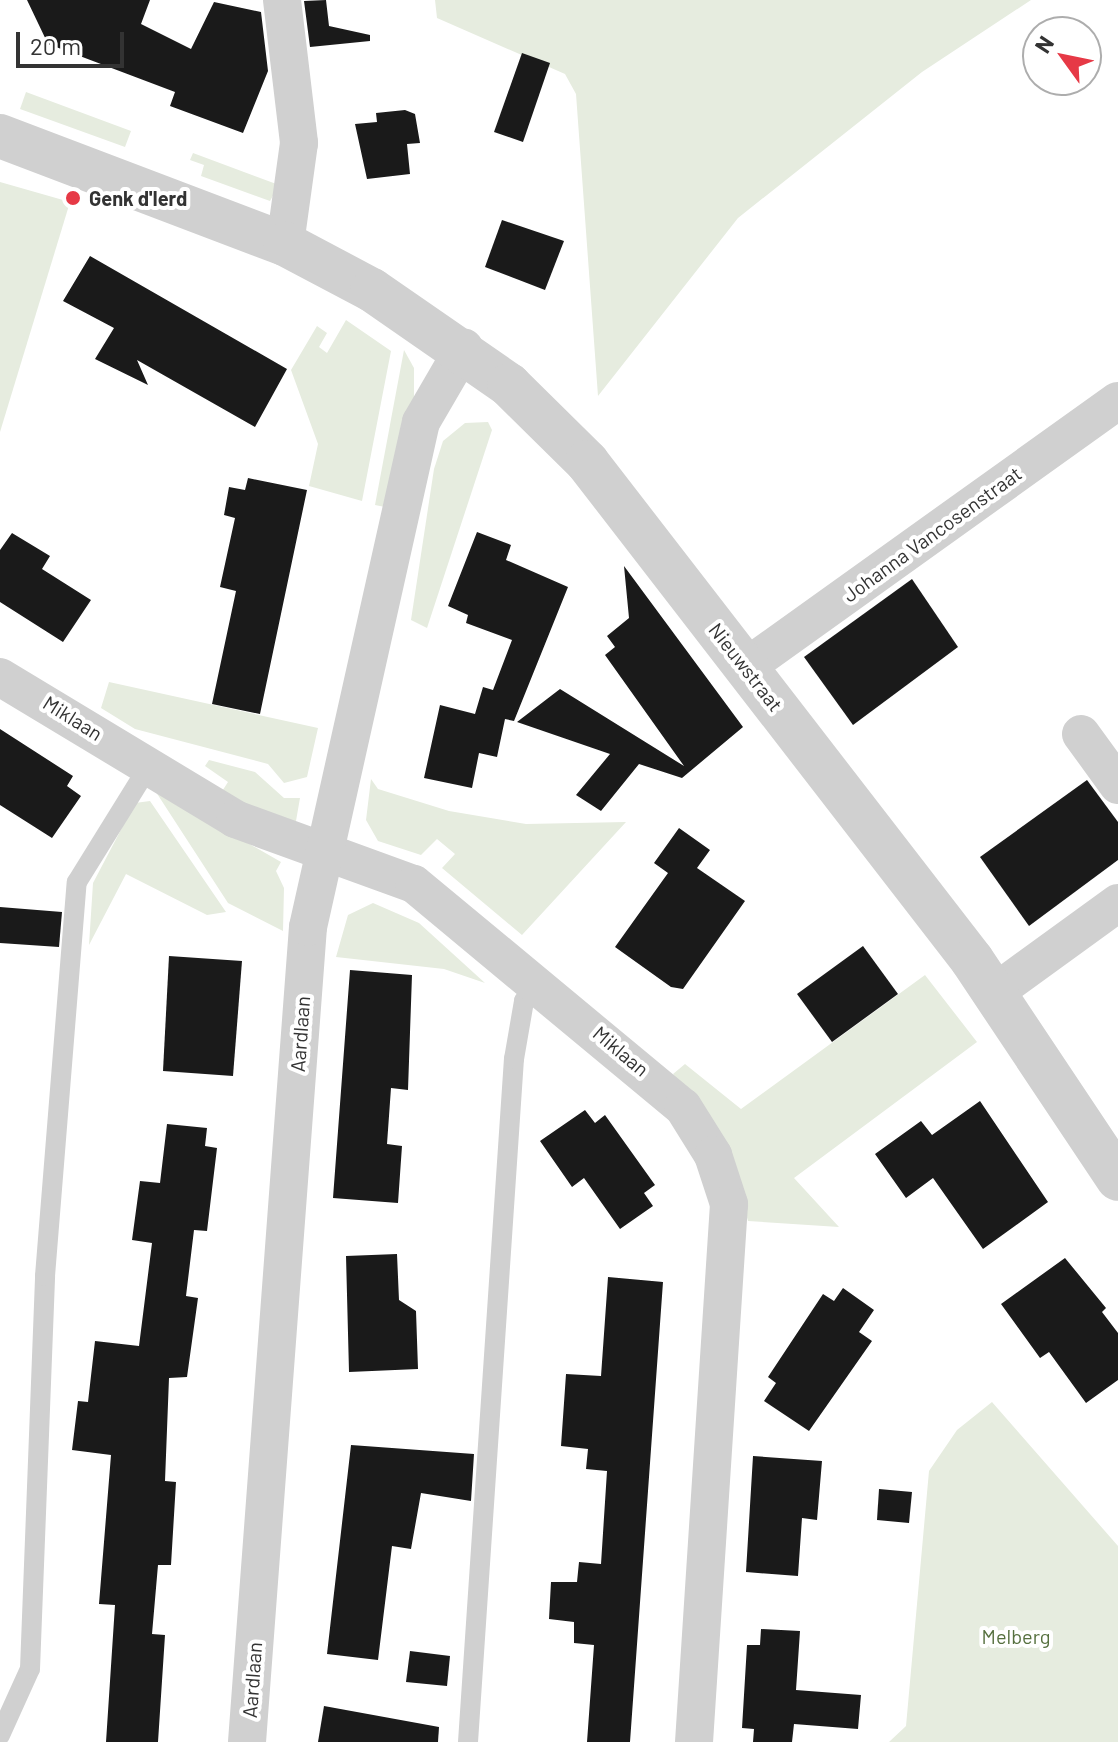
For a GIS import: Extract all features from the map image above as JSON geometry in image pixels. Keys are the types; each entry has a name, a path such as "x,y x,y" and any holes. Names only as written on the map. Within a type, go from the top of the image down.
{"street":[{"path":"282,0 299,143 285,244"},
{"name":"Nieuwstraat","path":"0,136 285,244 464,348 587,462 994,993 1118,1179"},
{"name":"Aardlaan","path":"247,1742 308,927 421,422 464,348"},
{"name":"Johanna Vancosenstraat","path":"746,667 1118,401"},
{"name":"Miklaan","path":"0,677 235,819 325,855 414,884 538,983 683,1107 713,1155 729,1204 694,1742"},
{"path":"1081,734 1118,785"},
{"path":"994,993 1118,903"}],"lane":[{"path":"0,1735 30,1669 45,1276 77,882 149,766"},
{"path":"468,1742 514,1059 524,1001 538,983"}],"green space":[{"path":"435,0 1031,0 922,72 738,218 598,396 576,94 565,74 437,18"},
{"path":"26,92 131,131 125,147 20,109"},
{"path":"193,153 279,185 270,201 201,176 204,165 190,160"},
{"path":"0,182 70,202 0,432"},
{"path":"346,320 391,351 362,501 309,486 318,444 291,370 317,326 327,333 319,347 327,353"},
{"path":"404,350 414,368 414,406 385,507 375,505"},
{"path":"488,422 492,430 427,628 411,620 434,469 443,441 465,423"},
{"path":"109,682 318,728 307,777 284,783 268,764 135,729 101,708"},
{"path":"209,760 255,772 284,798 300,798 296,821 283,823 219,796 228,782 205,766"},
{"path":"371,779 378,789 449,811 526,824 626,822 522,935 442,868 455,854 437,839 421,855 378,841 366,820"},
{"path":"154,789 281,862 276,871 284,888 283,931 228,903"},
{"path":"150,801 226,912 207,915 126,874 89,945 93,883 135,803"},
{"path":"373,903 419,923 485,983 444,969 336,957 348,915"},
{"path":"925,975 977,1042 794,1178 839,1227 748,1221 726,1145 673,1074 685,1064 741,1109"},
{"name":"Melberg","path":"992,1402 1118,1546 1118,1742 889,1742 906,1726 929,1471 957,1430"}],"building":[{"path":"27,0 150,0 141,24 191,49 214,2 261,12 268,71 243,133 170,106 175,92 48,44"},
{"path":"326,0 329,26 370,35 370,41 310,47 304,1"},
{"path":"522,53 550,63 523,142 494,132"},
{"path":"405,110 415,114 420,143 407,144 410,174 367,179 355,124 377,122 376,113"},
{"path":"502,220 564,241 545,290 485,267"},
{"path":"90,256 287,369 255,427 137,360 148,385 95,359 114,328 63,301"},
{"path":"248,478 307,490 260,714 212,704 236,591 220,587 235,518 224,515 229,487 245,490"},
{"path":"477,532 511,545 506,560 568,587 514,721 505,719 497,757 479,753 472,788 424,778 440,705 475,714 483,687 493,690 512,640 466,623 468,615 448,606"},
{"path":"12,533 50,556 42,569 91,600 63,642 0,602 0,550"},
{"path":"624,566 743,727 682,778 639,764 601,811 576,795 610,754 517,722 560,689 684,766 605,655 615,647 607,636 629,618"},
{"path":"912,579 958,647 853,725 804,657"},
{"path":"0,729 73,776 67,786 81,796 52,838 0,805"},
{"path":"1087,780 1118,822 1118,860 1029,926 980,857"},
{"path":"679,828 710,850 697,868 745,901 683,989 671,987 615,947 668,873 654,863"},
{"path":"0,907 62,912 59,947 0,943"},
{"path":"863,946 898,994 832,1042 797,994"},
{"path":"169,956 242,961 233,1076 163,1071"},
{"path":"350,970 412,975 408,1090 391,1088 387,1144 402,1146 398,1203 333,1198"},
{"path":"980,1101 1048,1202 983,1249 933,1178 906,1198 875,1154 921,1121 932,1135"},
{"path":"585,1110 595,1123 605,1115 655,1185 644,1193 653,1206 620,1229 584,1178 572,1187 540,1141"},
{"path":"167,1124 207,1128 205,1146 217,1148 207,1231 194,1230 186,1296 198,1298 187,1377 169,1378 165,1481 176,1482 171,1565 158,1565 152,1634 165,1635 158,1742 106,1742 115,1605 99,1604 111,1455 72,1450 78,1401 88,1402 95,1341 139,1346 152,1243 132,1240 140,1181 160,1183"},
{"path":"397,1254 399,1300 416,1311 418,1369 349,1372 346,1256"},
{"path":"1065,1258 1106,1308 1102,1312 1118,1333 1118,1380 1086,1403 1049,1352 1040,1358 1001,1304"},
{"path":"608,1277 663,1282 630,1742 587,1742 594,1645 574,1643 574,1622 549,1619 551,1582 577,1582 579,1562 601,1564 607,1471 586,1469 588,1449 561,1446 566,1374 601,1376"},
{"path":"843,1288 874,1310 859,1332 872,1341 809,1431 764,1401 776,1383 768,1377 823,1294 834,1301"},
{"path":"351,1445 474,1454 471,1501 421,1493 411,1549 392,1546 378,1660 327,1654"},
{"path":"753,1456 822,1461 817,1520 802,1518 798,1576 746,1572"},
{"path":"879,1489 912,1492 909,1523 877,1520"},
{"path":"761,1629 800,1631 796,1690 861,1695 858,1729 794,1724 792,1742 753,1742 754,1729 742,1728 747,1645 760,1645"},
{"path":"410,1651 450,1656 447,1686 406,1682"},
{"path":"324,1706 439,1727 438,1742 318,1742"}],"place":[{"name":"Genk d'Ierd","path":"73,198"}]}
